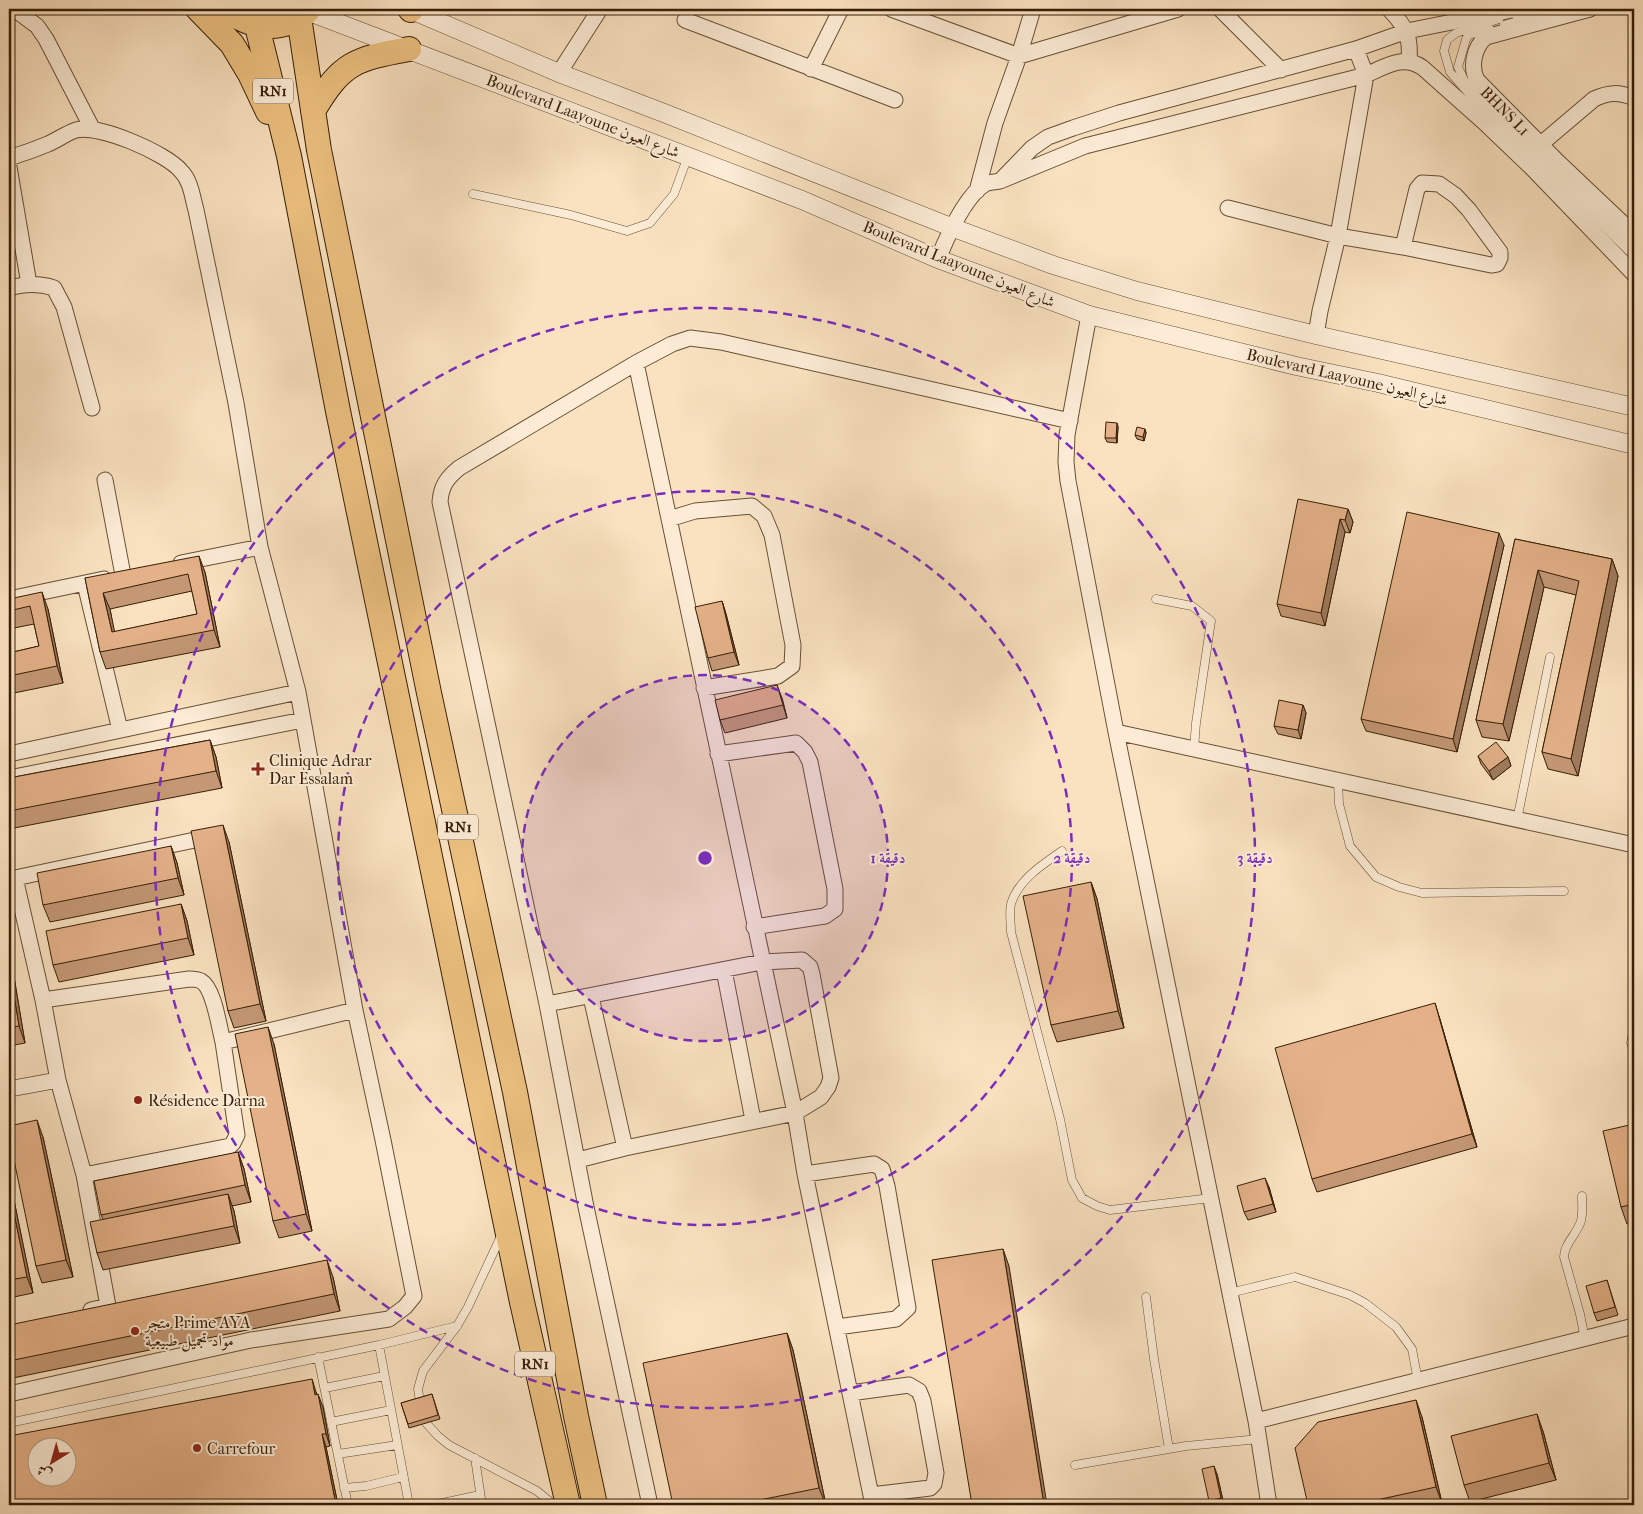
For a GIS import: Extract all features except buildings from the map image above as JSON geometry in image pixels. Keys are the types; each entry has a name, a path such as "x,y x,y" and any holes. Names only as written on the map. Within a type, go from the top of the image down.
{"highway":[{"path":"198,9 232,44 250,74 289,156"},
{"path":"228,9 236,17 257,26 279,26 305,12"},
{"name":"RN1","path":"305,12 319,150 429,693 515,1092 576,1416 595,1505"},
{"name":"RN1","path":"257,26 289,156 338,411 546,1413 568,1505"},
{"path":"314,111 326,90 340,73 351,65 362,59 409,50"}],"street":[{"path":"14,9 36,26 46,39 93,130"},
{"name":"Boulevard Laayoune شارع العيون","path":"410,9 559,73 951,227 1053,265 1106,282 1316,335 1634,406"},
{"path":"559,73 600,9"},
{"path":"811,69 841,9"},
{"path":"891,9 1019,56 1178,9"},
{"path":"977,192 995,123 1019,56 1033,9"},
{"path":"1220,9 1281,70"},
{"path":"1389,9 1402,22 1407,32 1410,44 1409,61"},
{"path":"1000,181 1032,148 1048,137 1119,114 1356,49 1407,32 1517,9"},
{"path":"1590,9 1486,37 1479,45 1472,67 1477,80 1634,234"},
{"name":"Boulevard Laayoune شارع العيون","path":"305,12 802,200 938,259 1089,315 1296,366 1378,383 1634,445"},
{"path":"685,20 895,100"},
{"path":"1316,335 1338,236 1366,75 1356,49"},
{"path":"938,259 951,227 986,183 1000,181 1085,146 1366,75 1388,65 1409,61 1423,68 1488,125 1572,207 1634,274"},
{"path":"1541,144 1594,99 1604,94 1614,92 1634,98"},
{"path":"9,158 50,143 75,130 93,130 128,139 158,154 182,171 188,181 196,210 236,402 260,547 304,720 355,1010 414,1296 405,1307 389,1319 251,1340 9,1394"},
{"path":"9,168 29,284"},
{"path":"1228,208 1338,236 1491,265 1497,264 1500,258 1500,252 1466,205 1439,184 1422,183 1417,189 1403,247"},
{"path":"9,288 29,284 54,288 64,307 92,408"},
{"path":"1089,315 1066,450 1068,481 1116,732 1256,1422 1269,1505"},
{"path":"650,1505 586,1207 547,1004 440,502 441,491 450,475 459,468 636,363 681,340 690,338 1070,421"},
{"path":"636,363 794,1112 805,1174 837,1327 850,1393 872,1500 930,1488 934,1484 936,1473 923,1401 919,1391 909,1386 850,1393"},
{"path":"105,480 123,575"},
{"path":"669,519 695,511 752,506 764,516 772,535 792,645 792,666 778,676 704,688"},
{"path":"164,566 260,547"},
{"path":"9,599 139,572"},
{"path":"85,584 120,730"},
{"path":"9,754 298,692"},
{"path":"9,778 304,720"},
{"path":"1116,732 1634,846"},
{"path":"718,754 796,743 805,752 810,762 835,889 835,910 825,916 754,928"},
{"path":"81,1312 113,1305 84,1175 58,1080 43,1000 12,878 209,837"},
{"path":"547,1004 762,962 802,960 810,967 812,974 831,1078 821,1098 794,1112 625,1148 578,1160"},
{"path":"724,970 753,1120"},
{"path":"43,1000 189,978 197,979 210,992 223,1042 237,1135 234,1143 230,1146 84,1175"},
{"path":"591,996 625,1148"},
{"path":"223,1042 355,1010"},
{"path":"9,1089 58,1080"},
{"path":"805,1174 874,1164 882,1169 887,1186 908,1308 896,1319 837,1327"},
{"path":"1256,1422 1634,1326"}],"lane":[{"name":"BHNS L1","path":"1535,9 1456,33 1448,40 1444,52 1450,72 1476,102 1634,256"},
{"name":"BHNS L1","path":"1563,9 1469,35 1466,39 1458,67 1464,80 1634,248"},
{"path":"473,194 571,215 627,231 650,223 668,202 674,194 688,156"},
{"path":"1156,600 1192,606 1211,621 1194,749"},
{"path":"1517,820 1550,657"},
{"path":"1338,780 1339,804 1350,846 1376,877 1399,887 1422,893 1564,891"},
{"path":"1062,851 1037,869 1016,890 1011,906 1011,932 1060,1119 1072,1180 1082,1198 1110,1210 1211,1198"},
{"path":"1634,1026 1631,1043 1634,1050"},
{"path":"1582,1196 1582,1219 1576,1233 1564,1250 1564,1257 1585,1339"},
{"path":"420,1402 418,1389 423,1371 457,1326 486,1271 506,1222"},
{"path":"1230,1293 1295,1277 1350,1295 1365,1303 1396,1327 1412,1349 1418,1381"},
{"path":"1146,1297 1154,1359 1170,1449"},
{"path":"9,1423 378,1345 457,1326"},
{"path":"378,1345 409,1505"},
{"path":"318,1357 348,1505"},
{"path":"325,1388 384,1376"},
{"path":"331,1422 391,1410"},
{"path":"426,1423 449,1445 537,1491 554,1505"},
{"path":"1075,1465 1170,1449 1259,1439"},
{"path":"338,1454 397,1445"},
{"path":"475,1458 482,1505"},
{"path":"344,1488 366,1486 404,1477"},
{"path":"433,1505 480,1495"}],"place":[{"name":"Clinique Adrar Dar Essalam","path":"258,769"},
{"name":"Résidence Darna","path":"138,1100"},
{"name":"متجر Prime AYA مواد تجميل طبيعية","path":"135,1331"},
{"name":"Carrefour","path":"197,1448"}]}
